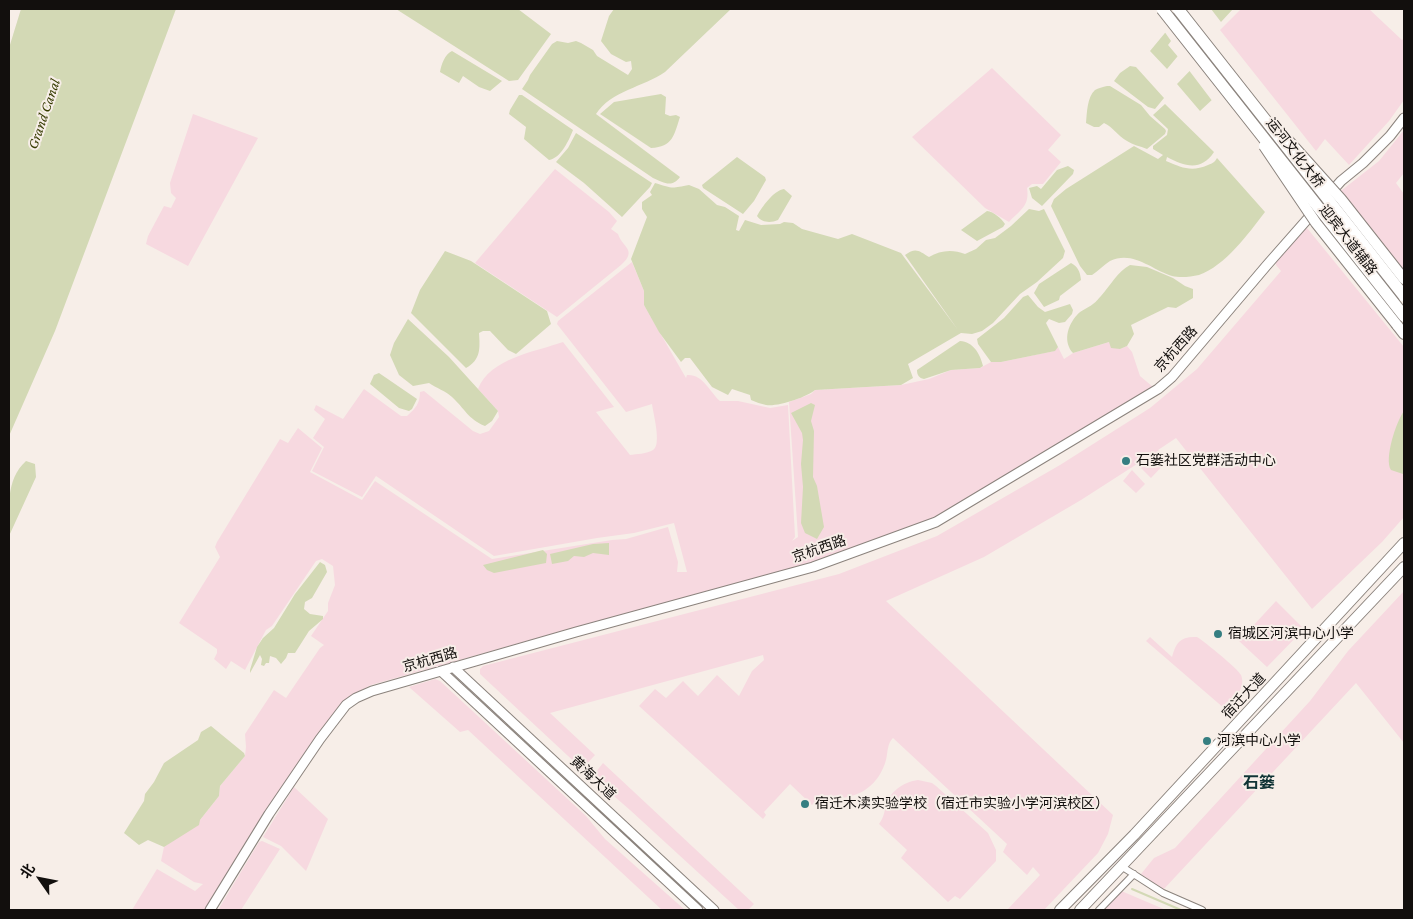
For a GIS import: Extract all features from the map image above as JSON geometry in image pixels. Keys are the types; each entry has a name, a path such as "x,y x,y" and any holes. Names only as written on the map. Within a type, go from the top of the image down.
{"highway":[{"name":"运河文化大桥","path":"1162,9 1401,321"},
{"name":"运河文化大桥","path":"1178,9 1404,296"}],"main road":[{"name":"迎宾大道辅路","path":"1194,28 1207,40 1292,145 1341,199 1404,279"},
{"name":"京杭西路","path":"210,910 269,814 320,739 346,705 356,698 372,690 813,567 936,522 1158,388 1172,376 1341,181 1363,163 1390,136 1404,118"},
{"path":"1401,321 1404,334"},
{"name":"宿迁大道","path":"1060,910 1134,835 1404,543"},
{"name":"宿迁大道","path":"1080,910 1404,567"},
{"name":"黄海大道","path":"453,667 536,742 714,910"},
{"name":"黄海大道","path":"441,671 698,910"}],"street":[{"path":"1121,866 1163,893 1202,910"},
{"path":"1099,910 1134,874"}],"shaded area":[{"path":"1241,9 1369,9 1402,40 1404,38 1404,100 1389,121 1349,165 1325,139 1316,151 1220,30"},
{"path":"992,68 1061,135 1048,150 1061,162 1043,184 1032,184 1027,188 1026,204 1009,222 985,208 912,137"},
{"path":"193,114 258,138 188,266 146,244 148,236 164,206 171,208 176,198 171,193 170,183"},
{"path":"1404,130 1404,173 1396,183 1404,194 1404,280 1337,194 1379,161"},
{"path":"555,169 609,212 617,221 611,229 618,234 629,252 626,260 621,265 557,317 475,263"},
{"path":"1307,228 1404,347 1404,517 1382,542 1312,609 1176,438 1158,450 1167,461 1151,478 1137,464 1081,500 984,557 886,601 1113,815 1108,834 1098,853 1044,910 1007,910 1040,875 1033,867 1027,875 1003,852 1007,844 893,738 889,745 883,769 867,789 852,796 834,798 824,809 816,801 812,805 790,784 764,812 766,815 763,819 639,706 655,689 666,698 683,681 698,696 717,675 739,696 752,671 764,660 763,655 550,713 595,755 582,769 480,674 480,669 483,666 839,574 937,536 1060,465 1150,408 1197,369 1281,271 1276,265 1276,260"},
{"path":"632,262 644,291 644,305 686,378 687,375 693,375 702,380 720,401 738,401 770,408 788,405 795,537 792,541 798,537 789,402 811,394 815,390 901,385 929,379 951,370 980,368 991,362 1001,362 1054,351 1058,347 1064,359 1073,353 1109,342 1120,349 1127,346 1132,352 1140,376 1153,387 939,517 802,567 562,631 371,685 354,694 338,709 207,910 132,910 157,869 195,891 203,884 194,882 161,861 164,847 200,820 219,796 220,786 245,756 245,734 274,690 286,698 320,648 324,645 311,636 328,611 328,603 335,585 333,566 322,559 316,561 272,626 266,630 245,670 231,661 226,669 214,659 217,649 179,623 220,557 215,547 217,542 280,439 288,443 298,428 322,448 310,472 362,500 375,481 492,559 626,539 668,527 678,562 677,572 687,572 674,523 634,533 494,556 376,476 362,497 312,471 324,447 313,438 325,419 314,410 316,405 343,419 364,389 401,416 407,416 417,405 420,392 424,391 473,431 480,434 489,431 499,417 498,411 478,389 484,378 503,363 527,353 563,342 614,407 596,412 630,455 653,450 656,447 657,436 652,404 626,412 557,324 558,321"},
{"path":"1132,470 1145,484 1136,493 1123,481"},
{"path":"1404,591 1404,743 1356,683 1163,890 1141,874 1154,858 1175,848 1310,701 1348,651"},
{"path":"1276,601 1304,629 1267,667 1239,641"},
{"path":"1150,637 1172,657 1175,647 1180,641 1197,637 1241,675 1242,684 1239,692 1233,699 1225,703 1228,706 1225,709 1146,641"},
{"path":"435,679 440,681 586,816 605,839 685,910 662,910 468,730 460,732 409,687"},
{"path":"603,763 754,904 748,910 739,910 592,777"},
{"path":"918,780 932,783 936,786 988,833 996,850 996,861 960,899 955,896 948,902 901,858 907,850 879,824 888,800 894,791 903,785"},
{"path":"294,787 328,819 306,871 281,846 263,837"},
{"path":"262,841 280,849 241,910 218,910 259,842"},
{"path":"1119,890 1166,910 1100,910"}],"water":[{"name":"Grand Canal","path":"21,9 176,9 55,331 9,436 9,48"},
{"path":"396,9 518,9 551,34 518,80 509,81"},
{"path":"614,9 731,9 665,72 610,100 596,114 680,177 674,182 664,183 653,178 522,89 552,44 557,41 568,43 576,41 581,43 593,50 597,56 628,75 632,69 631,61 626,62 611,54 601,41 609,16"},
{"path":"1211,9 1233,9 1221,22"},
{"path":"1179,16 1197,33 1167,69 1150,51"},
{"path":"452,51 502,81 490,91 479,87 463,76 459,83 440,72 445,57"},
{"path":"1208,52 1214,98 1200,111 1177,84"},
{"path":"1130,66 1136,67 1164,98 1155,109 1148,107 1114,81 1120,73"},
{"path":"1107,86 1141,105 1165,129 1165,134 1147,149 1127,141 1104,123 1099,127 1094,127 1086,123 1088,105 1092,93 1096,89"},
{"path":"661,94 666,97 665,114 680,117 672,139 658,147 651,148 600,114 614,102"},
{"path":"519,95 522,95 573,130 564,148 553,159 549,160 524,139 526,127 509,114"},
{"path":"1165,104 1214,152 1209,158 1198,165 1186,165 1167,157 1166,161 1192,169 1210,164 1217,158 1265,212 1227,257 1209,271 1199,275 1172,276 1134,259 1118,258 1110,261 1092,275 1087,275 1080,266 1051,206 1054,199 1066,189 1134,146 1158,159 1163,155 1153,149 1153,146 1167,135 1168,129 1153,115"},
{"path":"576,133 652,183 622,217 584,183 556,162 568,148"},
{"path":"737,157 765,177 766,180 754,201 743,214 703,188 702,185"},
{"path":"1068,166 1074,170 1073,174 1042,206 1032,198 1029,188 1037,186 1041,189 1057,170"},
{"path":"655,183 671,187 689,185 699,189 717,205 725,207 739,216 736,230 739,231 745,220 761,225 784,222 793,223 802,229 838,239 852,234 901,253 958,330 905,255 915,251 929,257 947,251 965,254 976,249 986,240 995,238 1029,209 1039,211 1044,209 1065,251 1063,258 1037,282 1020,294 993,323 982,331 972,334 961,333 908,364 913,378 901,385 815,390 806,396 792,401 766,405 751,400 750,395 732,389 728,395 712,387 690,358 685,358 681,362 659,332 644,305 644,291 631,259 647,217 642,209 642,202 652,195 650,192"},
{"path":"784,189 792,196 778,220 767,222 761,220 757,216 762,208 776,193"},
{"path":"987,211 995,214 1005,224 1003,227 977,241 961,230"},
{"path":"445,251 471,261 547,311 551,324 516,354 508,350 490,331 479,333 479,353 471,365 466,368 411,313 420,290"},
{"path":"1071,263 1078,270 1081,280 1060,296 1059,300 1044,307 1034,293 1039,284"},
{"path":"1130,265 1147,267 1173,278 1193,289 1193,298 1176,308 1168,307 1131,325 1134,334 1127,346 1120,349 1111,348 1109,342 1073,353 1067,339 1074,319 1080,312 1095,302 1118,275"},
{"path":"1028,295 1045,312 1070,304 1073,310 1072,314 1065,322 1059,323 1049,319 1046,323 1058,347 1055,351 1001,362 991,362 978,344 977,339 1004,318 1023,297"},
{"path":"408,319 449,357 498,411 492,421 485,426 471,417 447,393 429,383 413,386 399,375 390,355 394,343"},
{"path":"960,341 969,344 975,349 983,366 980,368 951,370 924,379 919,376 917,370"},
{"path":"379,373 417,399 412,409 409,411 399,408 370,384 374,375"},
{"path":"811,403 815,405 811,421 814,431 813,477 817,486 824,527 817,539 805,533 801,523 803,440 802,433 791,413"},
{"path":"1404,411 1403,474 1391,470 1389,458 1395,432"},
{"path":"26,461 35,464 36,477 9,536 11,486 14,477"},
{"path":"609,543 609,555 593,553 584,557 574,556 568,561 552,564 550,554 593,544"},
{"path":"543,550 547,554 546,563 494,573 487,570 483,565"},
{"path":"320,562 325,565 327,572 312,598 305,602 304,609 310,614 323,616 323,619 309,631 295,653 288,653 281,664 276,658 270,656 269,663 266,663 264,666 261,665 262,659 260,655 250,673 257,647 263,638 274,628 295,594"},
{"path":"211,726 244,753 245,756 220,786 219,796 200,820 199,825 164,847 148,840 139,845 124,833 144,801 145,794 164,763 198,740 201,732"}],"pier":[{"path":"1177,15 1199,34 1179,58 1168,45 1171,41 1164,31"},
{"path":"1206,51 1232,84 1213,102 1188,69"}],"waterway":[{"path":"1132,889 1181,910"}],"place":[{"name":"石篓社区党群活动中心","path":"1126,461"},
{"name":"宿城区河滨中心小学","path":"1218,634"},
{"name":"河滨中心小学","path":"1207,741"},
{"name":"宿迁木渎实验学校（宿迁市实验小学河滨校区）","path":"805,804"}],"district":[{"name":"石篓","path":"1259,783"}]}
